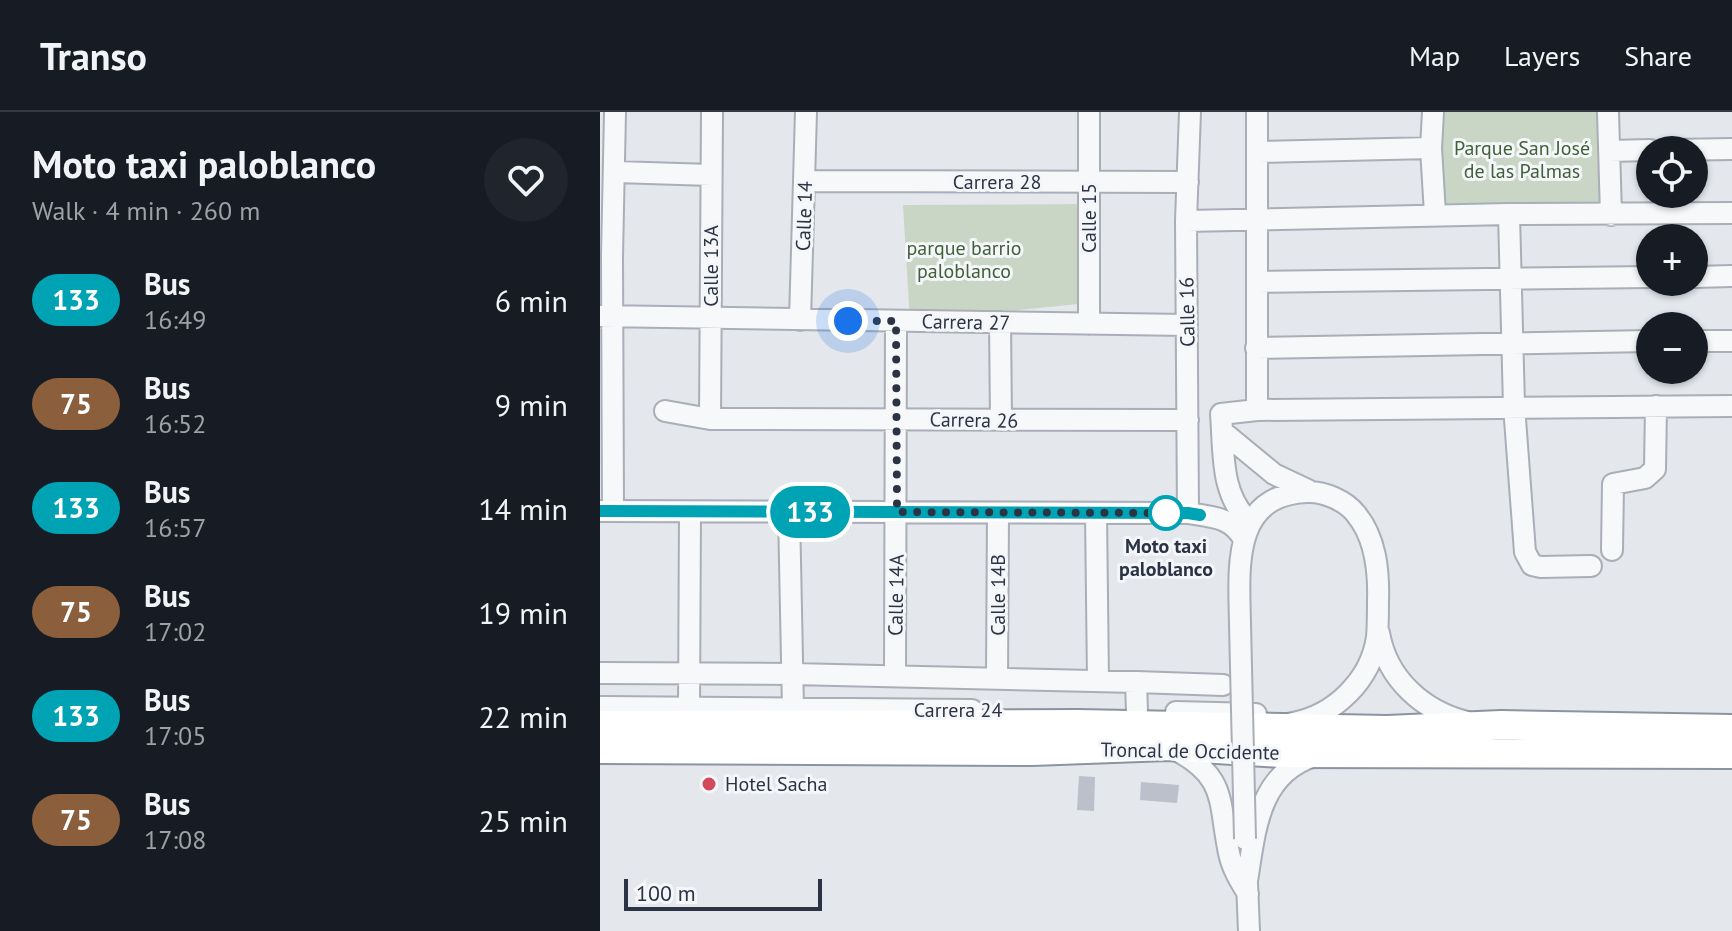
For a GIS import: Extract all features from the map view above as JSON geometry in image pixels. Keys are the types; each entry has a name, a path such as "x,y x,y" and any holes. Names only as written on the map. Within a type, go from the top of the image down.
{"highway":[{"name":"Troncal de Occidente","path":"600,725 1078,724 1387,730 1501,725 1732,729"},
{"name":"Troncal de Occidente","path":"600,749 1032,751 1168,746 1281,753 1732,754"}],"street":[{"path":"615,112 616,172 606,256 606,511 1194,514 1229,521 1237,528 1246,530"},
{"name":"Calle 13A","path":"710,419 712,112"},
{"name":"Calle 14","path":"800,320 806,112"},
{"name":"Calle 15","path":"1089,112 1089,324"},
{"name":"Calle 16","path":"1190,112 1186,221 1187,325 1188,420 1194,514"},
{"path":"1257,112 1257,410"},
{"path":"1433,112 1431,148 1435,214"},
{"path":"1608,112 1611,215"},
{"path":"1257,152 1431,148"},
{"path":"1708,149 1732,149"},
{"path":"1609,151 1636,150"},
{"path":"616,172 711,175"},
{"name":"Carrera 28","path":"805,181 1188,182"},
{"path":"1186,221 1435,214 1732,213"},
{"path":"1509,214 1514,406 1525,552 1528,561 1541,567 1591,566"},
{"path":"1708,277 1732,276"},
{"path":"1257,282 1636,277"},
{"name":"Carrera 27","path":"607,316 1187,325"},
{"name":"Calle 14A","path":"895,676 896,321"},
{"path":"1000,322 1001,420"},
{"path":"1256,348 1636,341"},
{"path":"1708,341 1732,341"},
{"path":"1612,550 1613,484 1645,478 1655,469 1656,406"},
{"path":"1246,530 1233,503 1225,464 1221,414 1257,410 1732,406"},
{"name":"Carrera 26","path":"665,411 710,419 1188,420"},
{"path":"1223,432 1274,474 1312,492 1332,497 1354,511 1367,531 1379,579 1372,655 1365,671 1344,697 1316,716 1268,727"},
{"path":"1248,930 1239,561 1246,530 1265,506 1288,493 1312,492"},
{"path":"689,708 690,512"},
{"path":"789,512 793,709"},
{"name":"Calle 14B","path":"997,677 998,513"},
{"path":"1096,513 1098,681"},
{"path":"1194,514 1225,533 1239,561"},
{"path":"1377,622 1381,640 1396,674 1421,701 1453,719 1501,725"},
{"path":"600,673 997,677 1223,685"},
{"path":"1136,682 1137,712"},
{"name":"Carrera 24","path":"600,707 1316,716"},
{"path":"1168,746 1190,757 1211,778 1224,809 1229,855 1238,879 1248,887"},
{"path":"1248,887 1259,812 1271,788 1292,767 1308,758 1331,752"}],"green space":[{"name":"Parque San José de las Palmas","path":"1441,112 1602,112 1603,207 1442,208"},
{"name":"parque barrio paloblanco","path":"1089,204 1089,303 910,321 903,205"}],"building":[{"path":"1079,776 1095,777 1094,811 1077,810"},
{"path":"1141,782 1179,785 1177,803 1140,800"}],"bus line":[{"name":"133","path":"600,511 1200,515"}],"place":[{"name":"Moto taxi paloblanco","path":"1166,513"},
{"name":"Hotel Sacha","path":"709,784"}],"route":[{"path":"848,321 896,321 897,512 1166,513"}]}
